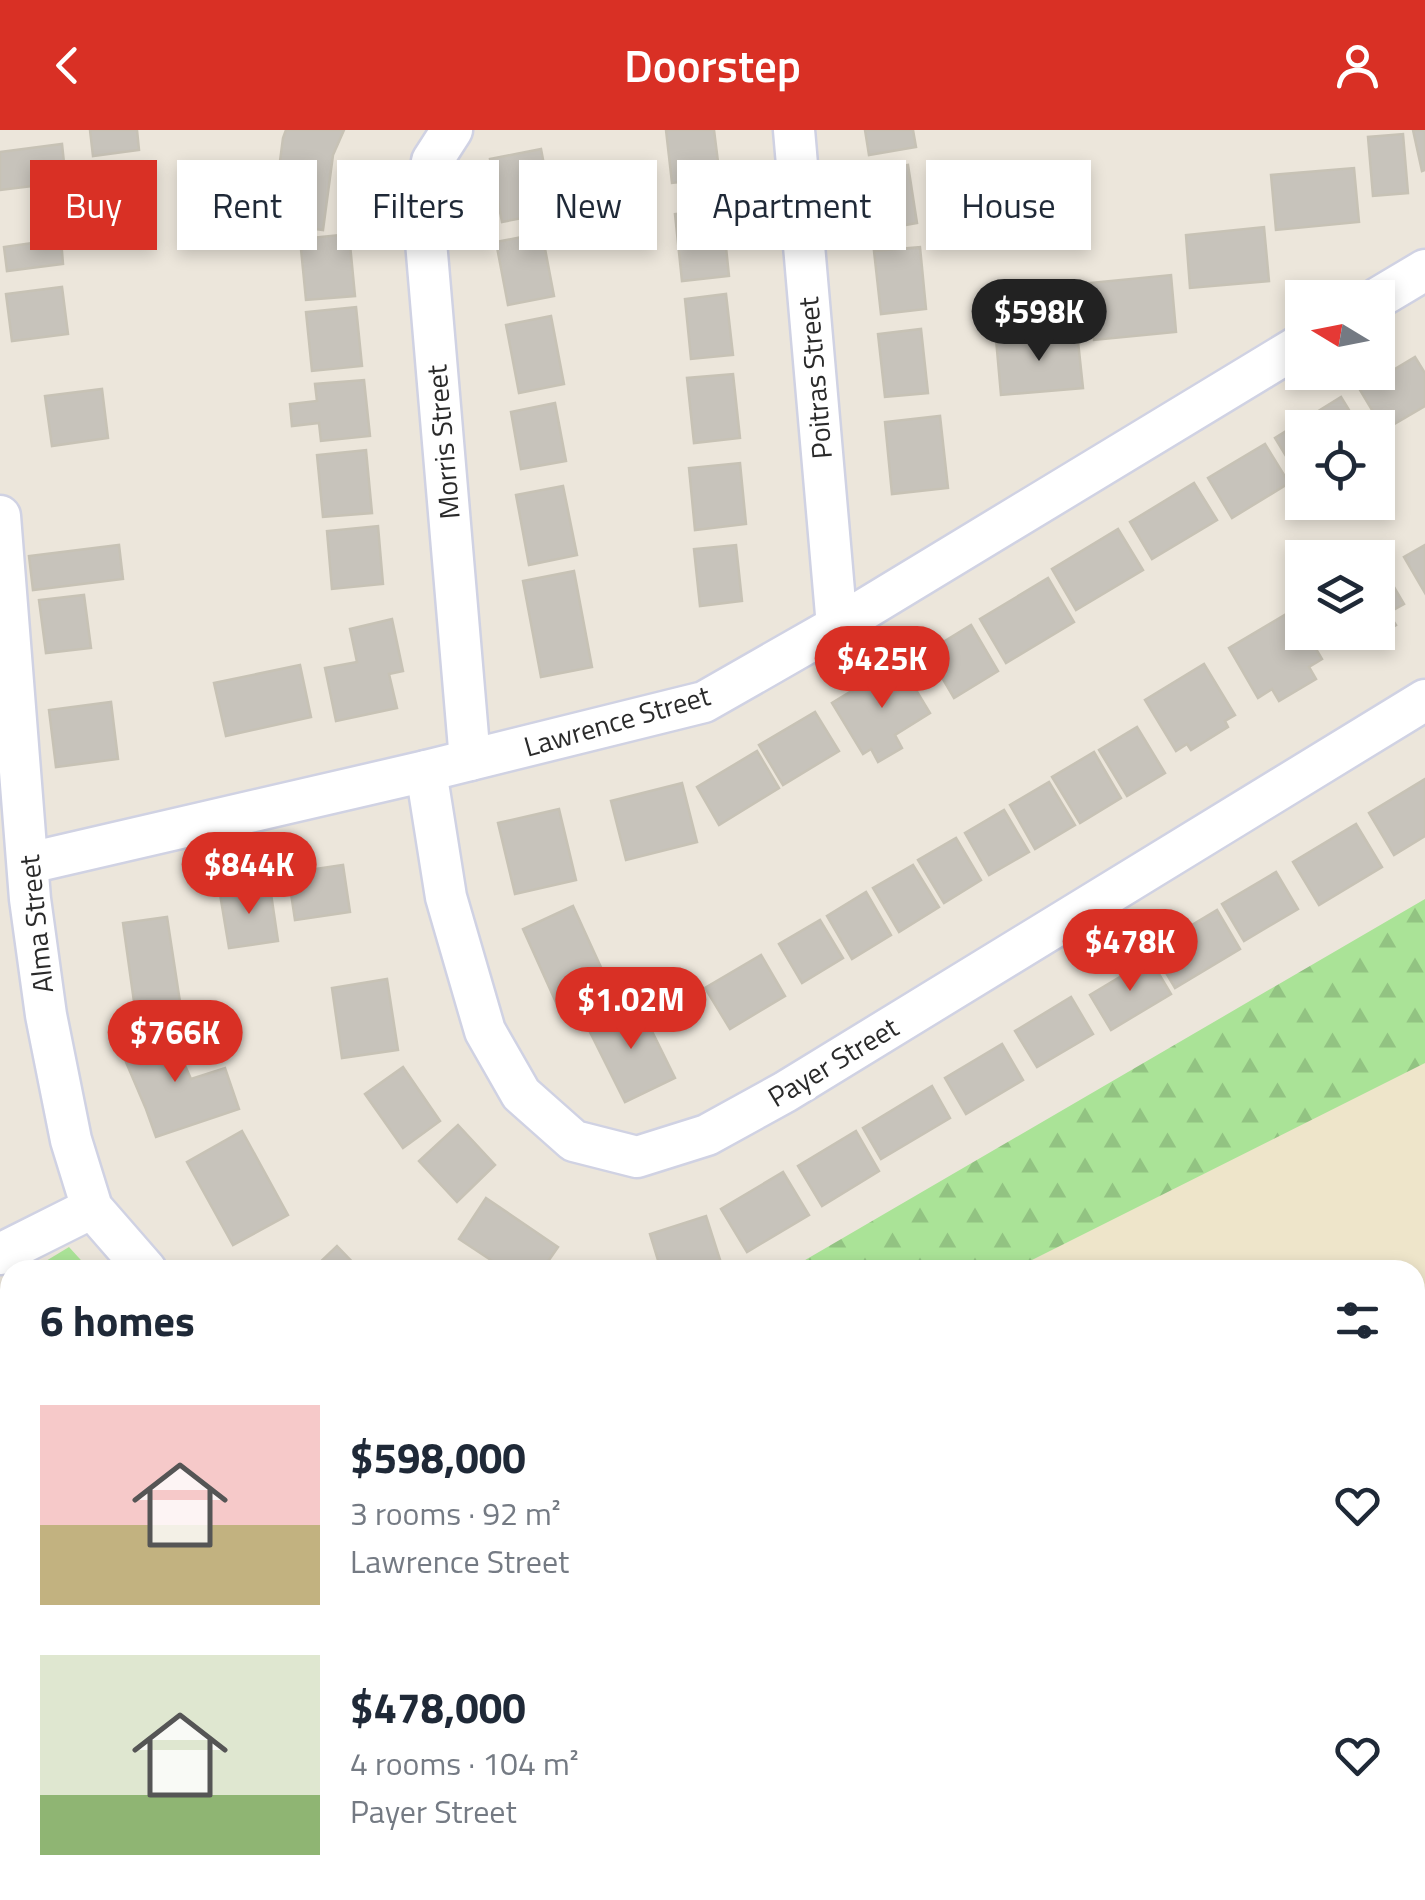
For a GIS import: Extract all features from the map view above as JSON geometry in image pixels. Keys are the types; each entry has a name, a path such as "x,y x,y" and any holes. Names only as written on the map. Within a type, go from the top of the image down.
{"street":[{"name":"Morris Street","path":"452,130 432,161 425,230 470,760"},
{"name":"Poitras Street","path":"794,130 837,626"},
{"path":"1395,288 1425,270"},
{"name":"Lawrence Street","path":"20,889 426,771 704,702 837,626 1285,354"},
{"name":"Alma Street","path":"0,516 20,889 71,1140 92,1208"},
{"name":"Payer Street","path":"426,771 446,898 484,1031 521,1094 574,1141 637,1156 707,1135 785,1092 1425,700"},
{"path":"0,1254 92,1208 137,1260"}],"shaded area":[{"path":"1425,1056 1425,1260 1032,1260"}],"green space":[{"path":"1425,899 1425,1063 1032,1260 805,1260"},
{"path":"69,1247 81,1260 48,1260"}],"building":[{"path":"90,130 137,130 139,150 93,156"},
{"path":"286,130 344,130 333,155 323,230 317,229 317,160 280,160"},
{"path":"666,130 714,130 718,160 677,160 677,182 672,183"},
{"path":"865,130 913,130 916,147 869,155"},
{"path":"1413,130 1425,130 1422,171"},
{"path":"1403,134 1408,193 1373,196 1368,137"},
{"path":"62,144 64,160 30,160 30,186 0,190 0,152"},
{"path":"541,149 543,160 519,160 519,219 502,222 499,160 490,159"},
{"path":"906,165 917,223 906,225"},
{"path":"1354,168 1359,222 1276,230 1271,175"},
{"path":"1264,227 1269,281 1190,288 1186,235"},
{"path":"337,235 337,250 351,250 355,296 306,300 301,250 317,250 317,237"},
{"path":"519,238 519,250 545,250 554,296 508,305 499,241"},
{"path":"30,243 30,250 62,250 63,264 7,271 4,247"},
{"path":"920,247 926,309 881,314 874,251"},
{"path":"679,250 726,250 729,276 682,281"},
{"path":"1171,275 1176,332 1094,340 1089,283"},
{"path":"62,287 68,334 12,341 6,294"},
{"path":"726,294 733,355 691,359 685,299"},
{"path":"356,307 362,366 312,371 306,312"},
{"path":"551,316 564,384 519,393 506,325"},
{"path":"921,329 928,393 885,397 878,334"},
{"path":"1077,332 1083,388 1001,395 996,339"},
{"path":"1415,357 1425,373 1425,406 1395,424 1395,410 1372,410 1360,390 1395,390 1395,369"},
{"path":"733,374 740,438 694,443 687,378"},
{"path":"364,380 370,436 321,441 319,423 292,426 290,404 317,401 315,384"},
{"path":"102,389 108,438 52,446 45,396"},
{"path":"1341,397 1349,410 1320,410"},
{"path":"555,403 566,461 521,469 511,412"},
{"path":"940,416 948,488 892,494 885,422"},
{"path":"1285,432 1285,454 1275,438"},
{"path":"1265,444 1285,476 1285,485 1232,518 1208,478"},
{"path":"366,450 372,513 323,517 317,455"},
{"path":"740,463 746,524 695,530 689,468"},
{"path":"1194,483 1217,520 1152,559 1130,522"},
{"path":"563,486 577,555 529,565 516,495"},
{"path":"378,526 383,584 332,589 327,531"},
{"path":"1118,529 1143,570 1076,610 1052,569"},
{"path":"119,545 123,579 33,590 29,556"},
{"path":"736,545 742,601 700,606 694,549"},
{"path":"1425,545 1425,593 1404,557"},
{"path":"574,571 592,667 541,677 523,581"},
{"path":"1048,578 1074,622 1006,663 980,619"},
{"path":"1395,589 1404,604 1395,609"},
{"path":"84,595 91,648 46,653 39,600"},
{"path":"1285,615 1285,650 1317,650 1322,659 1309,667 1316,679 1279,701 1272,689 1258,698 1229,648"},
{"path":"392,619 403,671 389,674 397,708 336,721 325,668 357,662 350,629"},
{"path":"971,625 998,671 954,698 927,652"},
{"path":"899,662 930,713 895,735 902,748 878,762 871,749 863,754 832,703"},
{"path":"1204,664 1235,715 1225,721 1228,727 1191,750 1187,744 1176,751 1145,700"},
{"path":"300,665 311,717 226,736 214,683"},
{"path":"111,702 118,759 56,767 49,710"},
{"path":"815,712 839,751 783,785 759,745"},
{"path":"1137,727 1165,773 1127,796 1099,750"},
{"path":"757,751 779,788 719,825 697,787"},
{"path":"1094,752 1121,798 1080,823 1052,777"},
{"path":"1425,779 1425,836 1394,855 1369,813"},
{"path":"1049,782 1075,825 1035,849 1010,805"},
{"path":"682,783 697,842 626,860 611,801"},
{"path":"559,809 576,880 515,894 498,823"},
{"path":"1004,810 1029,852 989,875 965,833"},
{"path":"1356,824 1382,867 1319,905 1293,862"},
{"path":"956,838 981,880 944,903 918,860"},
{"path":"343,865 350,912 295,920 288,873"},
{"path":"913,865 939,907 899,932 873,888"},
{"path":"1276,872 1298,909 1244,941 1222,904"},
{"path":"270,887 278,941 229,948 220,894"},
{"path":"866,892 891,935 852,959 827,916"},
{"path":"573,906 609,985 559,1009 523,929"},
{"path":"1217,910 1240,949 1175,988 1152,949"},
{"path":"167,917 180,1002 135,1009 123,923"},
{"path":"820,920 843,958 802,983 779,944"},
{"path":"761,955 785,996 730,1029 705,988"},
{"path":"1150,959 1171,994 1111,1030 1090,995"},
{"path":"387,979 398,1050 342,1058 332,988"},
{"path":"1071,997 1093,1034 1037,1067 1015,1031"},
{"path":"637,1001 675,1078 625,1102 587,1026"},
{"path":"168,1027 191,1079 225,1068 239,1109 156,1137 120,1048"},
{"path":"1002,1044 1023,1080 966,1114 945,1078"},
{"path":"403,1067 440,1121 403,1148 365,1094"},
{"path":"932,1086 950,1118 881,1159 863,1128"},
{"path":"458,1125 495,1165 457,1202 419,1161"},
{"path":"242,1131 288,1215 233,1245 187,1162"},
{"path":"856,1131 879,1171 822,1206 798,1166"},
{"path":"783,1172 809,1215 747,1252 721,1209"},
{"path":"486,1198 558,1247 549,1260 491,1260 459,1239"},
{"path":"706,1216 720,1260 658,1260 650,1234"},
{"path":"337,1246 350,1260 322,1260"}]}
